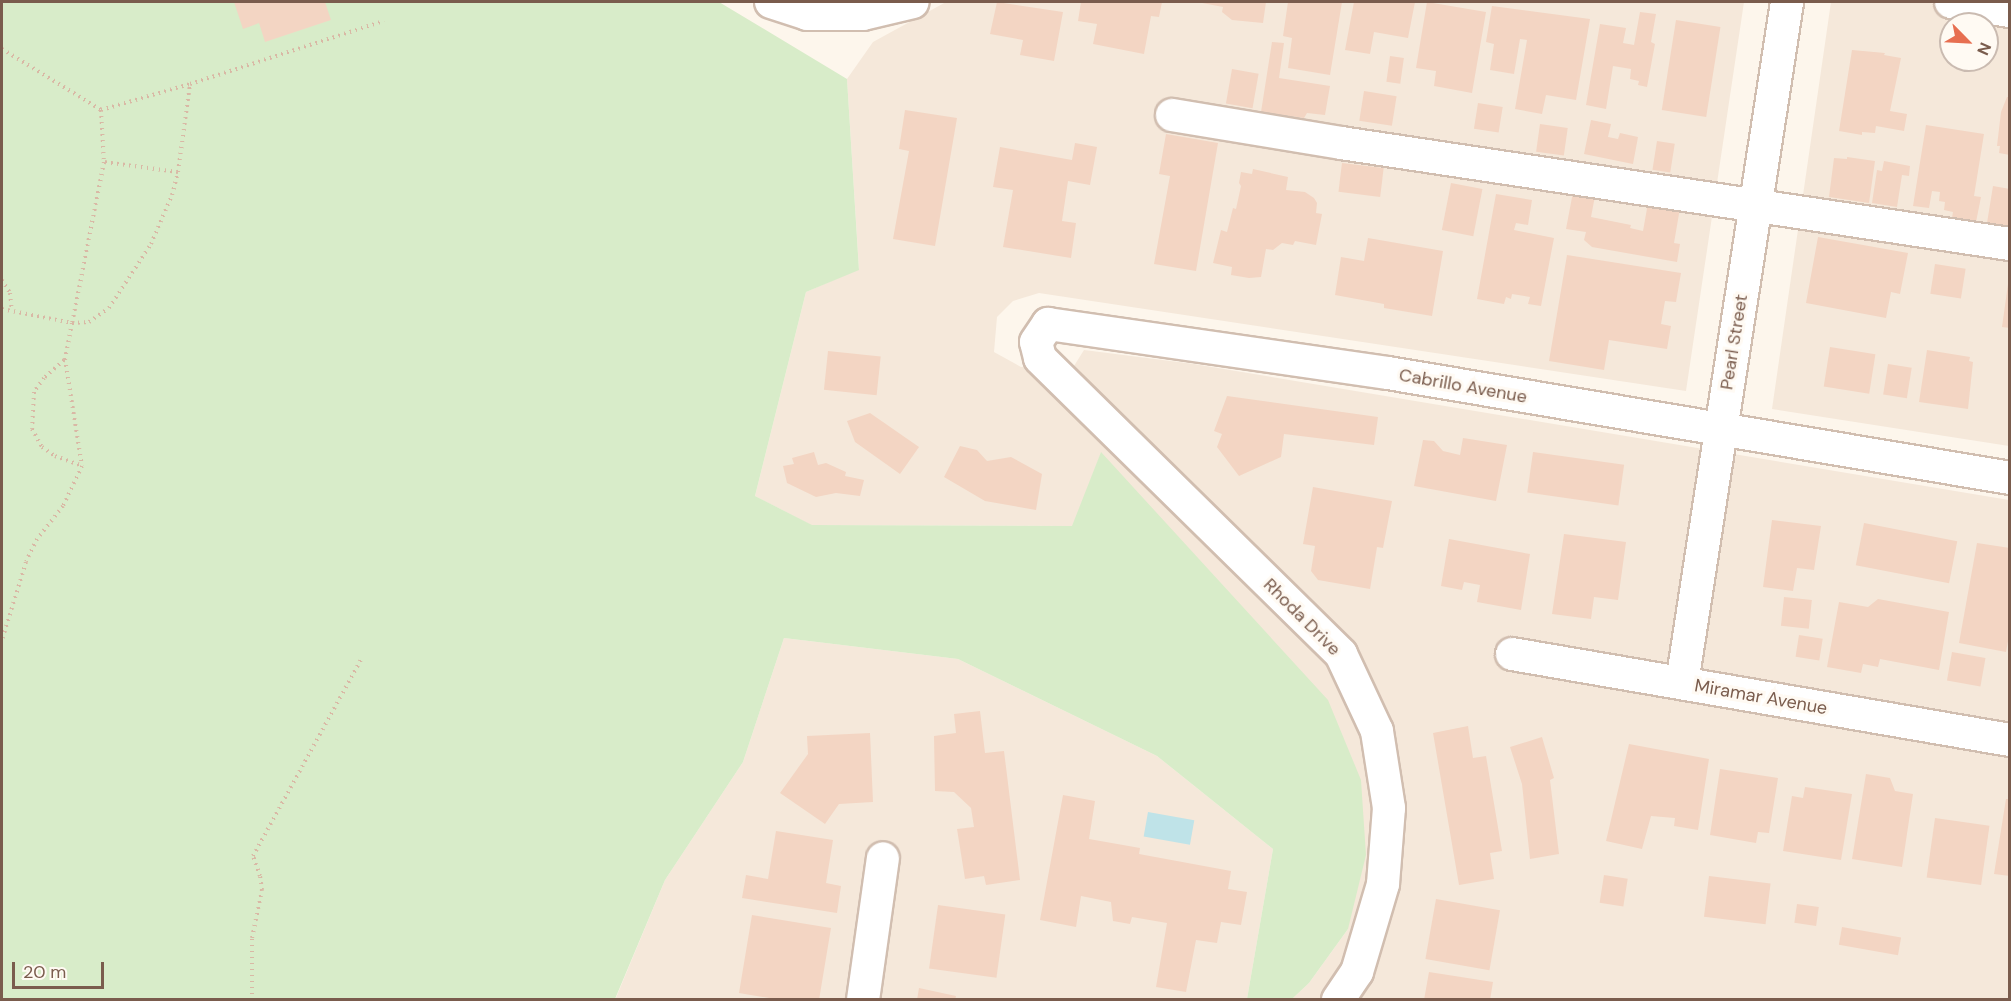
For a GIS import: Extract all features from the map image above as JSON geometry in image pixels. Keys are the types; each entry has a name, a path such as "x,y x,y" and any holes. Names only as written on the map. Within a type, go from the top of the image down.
{"street":[{"path":"771,2 807,14 863,14 914,2"},
{"name":"Pearl Street","path":"1682,683 1787,2"},
{"path":"1951,2 2010,11"},
{"path":"1172,115 1341,143 2010,244"},
{"name":"Cabrillo Avenue","path":"1108,424 1040,358 1036,342 1048,324 1388,373 2010,478"},
{"name":"Rhoda Drive","path":"1108,424 1341,654 1377,730 1389,808 1383,884 1356,972 1338,999"},
{"name":"Miramar Avenue","path":"1512,654 2010,740"},
{"path":"863,999 883,858"}],"path":[{"path":"100,110 190,84 384,21"},
{"path":"2,49 65,85 100,110"},
{"path":"2,309 72,324 89,322 109,308 151,244 172,195 178,172 190,84"},
{"path":"2,640 26,562 38,539 63,506 82,466 65,359 104,162 100,110"},
{"path":"104,162 178,172"},
{"path":"2,280 9,293 12,311"},
{"path":"65,359 44,378 34,392 32,429 42,447 82,466"},
{"path":"252,999 252,938 262,890 252,856 362,658"}],"shaded area":[{"path":"946,2 1744,2 1686,391 1039,293 1013,301 997,317 994,352 1021,367 1074,366 1084,350 1194,364 2009,500 2009,999 1292,999 1309,983 1348,929 1101,453 1073,526 811,525 755,496 806,292 859,269 847,79 873,42"},
{"path":"1831,2 2009,2 2009,446 1772,409"},
{"path":"784,638 958,659 1157,756 1273,849 1247,999 615,1000 665,880 743,762"}],"green space":[{"path":"2,2 719,2 847,79 859,270 806,292 755,496 812,525 1072,526 1101,452 1328,700 1361,780 1366,855 1348,929 1309,983 1292,999 1247,999 1273,849 1157,756 958,659 784,638 743,762 665,880 615,999 2,999"}],"water":[{"path":"1148,812 1194,820 1190,845 1144,837"}],"building":[{"path":"234,2 325,2 331,20 265,42 259,23 243,29"},
{"path":"997,2 1063,12 1054,61 1020,55 1023,40 990,34"},
{"path":"1081,2 1162,2 1159,17 1151,16 1144,54 1093,44 1097,24 1078,21"},
{"path":"1197,2 1266,2 1263,23 1232,20 1222,12 1223,7"},
{"path":"1288,2 1342,2 1330,75 1288,68 1292,38 1283,36"},
{"path":"1354,2 1415,2 1408,38 1374,32 1370,54 1345,50"},
{"path":"1427,2 1486,12 1472,93 1434,86 1436,71 1416,68"},
{"path":"1492,6 1590,19 1576,100 1546,95 1542,114 1515,109 1527,40 1520,39 1514,74 1490,70 1494,44 1486,42"},
{"path":"1640,12 1656,14 1651,42 1655,44 1647,87 1638,85 1639,81 1630,79 1631,69 1613,66 1606,109 1586,105 1600,24 1626,28 1623,43 1634,45"},
{"path":"1676,20 1720,27 1706,117 1662,110"},
{"path":"1272,42 1284,43 1279,78 1330,86 1325,115 1307,113 1304,118 1261,112"},
{"path":"1852,50 1885,53 1884,55 1901,58 1890,111 1907,114 1904,131 1876,126 1875,133 1862,132 1862,135 1839,131"},
{"path":"1390,56 1404,58 1400,84 1386,82"},
{"path":"1232,69 1259,74 1253,108 1226,103"},
{"path":"1364,91 1397,96 1392,126 1359,121"},
{"path":"2007,97 2010,97 2010,155 1999,153 2000,146 1997,146 2001,112"},
{"path":"1478,103 1503,107 1499,133 1474,129"},
{"path":"905,110 957,118 935,246 893,239 909,151 899,149"},
{"path":"1591,120 1611,124 1608,137 1618,139 1620,133 1638,137 1633,164 1584,154"},
{"path":"1540,124 1568,128 1564,156 1536,152"},
{"path":"1926,125 1984,134 1974,196 1981,197 1976,222 1952,218 1953,212 1944,210 1945,202 1939,201 1940,192 1932,191 1929,208 1913,206"},
{"path":"1166,134 1218,143 1196,271 1154,264 1170,176 1159,174"},
{"path":"1657,141 1675,144 1670,172 1652,170"},
{"path":"1075,143 1097,147 1090,185 1068,181 1062,221 1076,223 1071,258 1003,247 1013,190 993,187 1000,147 1072,160"},
{"path":"1847,157 1875,161 1869,203 1829,197 1834,158 1847,159"},
{"path":"1884,161 1910,166 1909,176 1902,175 1897,207 1872,203 1877,170 1882,171"},
{"path":"1342,163 1384,168 1380,197 1338,192"},
{"path":"1253,169 1288,177 1286,190 1305,192 1314,198 1317,203 1316,213 1322,214 1316,245 1295,241 1293,245 1282,243 1273,250 1266,249 1261,277 1249,278 1231,275 1232,267 1213,263 1221,230 1227,232 1233,208 1236,209 1241,186 1239,183 1241,172 1252,174"},
{"path":"1451,183 1482,189 1473,236 1442,230"},
{"path":"1993,186 2010,189 2010,227 1987,223"},
{"path":"1573,192 1595,196 1591,217 1631,225 1630,228 1643,231 1648,203 1680,208 1674,243 1680,244 1677,262 1592,247 1584,240 1586,232 1566,229"},
{"path":"1496,194 1532,200 1528,225 1516,223 1514,230 1554,238 1541,306 1528,304 1530,297 1512,294 1511,299 1506,297 1504,304 1477,299"},
{"path":"1818,237 1908,253 1900,294 1891,292 1886,318 1806,303"},
{"path":"1368,238 1443,251 1432,316 1384,308 1384,304 1335,295 1341,257 1364,261"},
{"path":"1567,255 1681,273 1676,302 1665,301 1661,324 1671,326 1667,349 1609,340 1604,370 1549,361"},
{"path":"1935,264 1966,269 1961,298 1930,294"},
{"path":"2008,284 2010,284 2010,328 2002,327"},
{"path":"1830,347 1875,354 1869,394 1824,387"},
{"path":"1927,350 1970,357 1969,361 1973,362 1968,409 1919,402"},
{"path":"828,351 881,357 877,395 824,390"},
{"path":"1888,364 1912,368 1907,398 1883,395"},
{"path":"1227,396 1378,417 1374,445 1284,434 1281,457 1239,476 1217,447 1222,434 1214,431"},
{"path":"870,413 919,447 900,474 855,442 847,421"},
{"path":"1463,438 1507,445 1496,501 1414,486 1423,440 1434,441 1443,451 1460,455"},
{"path":"960,446 977,450 987,461 1011,457 1042,474 1036,510 985,501 944,477"},
{"path":"814,452 818,465 826,463 846,472 845,476 864,480 860,496 836,493 816,497 787,483 783,466 794,464 792,458"},
{"path":"1533,452 1624,465 1618,505 1527,493"},
{"path":"1313,487 1392,501 1383,548 1377,547 1370,589 1318,580 1311,571 1315,546 1303,544"},
{"path":"1772,520 1821,526 1814,570 1797,568 1793,591 1763,587"},
{"path":"1864,523 1957,541 1949,583 1856,565"},
{"path":"1564,534 1626,542 1618,600 1594,597 1591,619 1552,614"},
{"path":"1449,539 1530,554 1521,610 1477,602 1480,585 1464,582 1462,590 1441,586"},
{"path":"1977,543 2010,548 2010,631 2006,652 1959,643"},
{"path":"1784,597 1812,600 1809,629 1781,626"},
{"path":"1878,599 1949,612 1939,670 1880,659 1878,667 1863,664 1861,673 1827,667 1839,602 1868,607"},
{"path":"1799,635 1823,639 1819,660 1796,657"},
{"path":"1952,652 1985,658 1980,686 1947,681"},
{"path":"980,711 985,753 1004,751 1020,880 986,885 984,876 965,879 957,829 974,827 971,808 954,792 935,791 934,736 956,733 954,714"},
{"path":"1468,726 1473,758 1486,756 1502,851 1490,853 1494,879 1459,885 1433,733"},
{"path":"870,733 873,802 839,804 825,824 780,793 808,754 807,736"},
{"path":"1542,737 1554,778 1550,780 1559,854 1530,859 1522,784 1510,747"},
{"path":"1629,744 1709,759 1698,830 1674,826 1675,818 1651,816 1642,849 1606,841"},
{"path":"1720,769 1778,778 1769,833 1758,832 1756,843 1710,835"},
{"path":"1866,774 1890,778 1895,791 1913,794 1902,867 1852,859"},
{"path":"1805,787 1852,794 1841,860 1783,851 1792,796 1803,798"},
{"path":"1063,795 1095,801 1089,839 1140,848 1139,854 1231,871 1228,889 1247,892 1241,925 1221,922 1217,943 1196,940 1186,992 1156,987 1167,923 1132,917 1130,924 1113,921 1111,902 1081,896 1076,927 1040,920"},
{"path":"2006,799 2010,799 2010,876 1994,874"},
{"path":"1935,818 1989,826 1981,885 1927,877"},
{"path":"776,831 833,840 826,883 841,886 837,913 742,898 746,875 768,879"},
{"path":"1604,875 1628,879 1623,906 1600,903"},
{"path":"1709,876 1771,884 1766,924 1704,917"},
{"path":"1436,899 1500,910 1489,970 1425,959"},
{"path":"1797,904 1819,907 1816,926 1794,923"},
{"path":"938,905 1005,914 996,978 929,968"},
{"path":"752,915 831,928 819,1000 781,1000 739,993"},
{"path":"1842,927 1901,937 1898,955 1839,945"},
{"path":"1429,972 1493,982 1490,1000 1424,1000"},
{"path":"919,988 956,996 955,1000 917,1000"}]}
